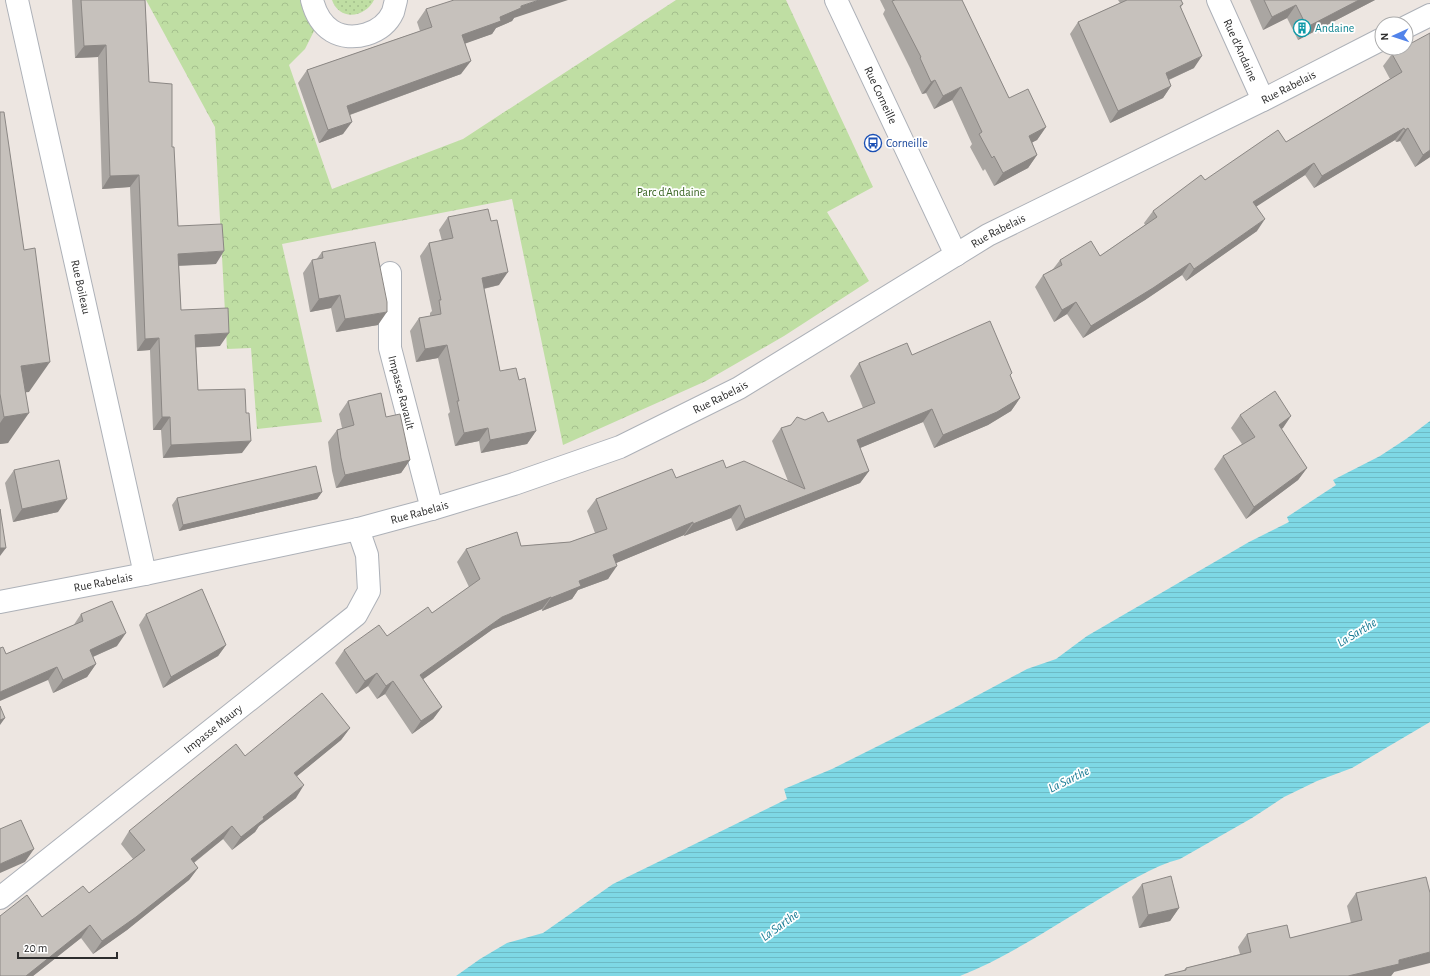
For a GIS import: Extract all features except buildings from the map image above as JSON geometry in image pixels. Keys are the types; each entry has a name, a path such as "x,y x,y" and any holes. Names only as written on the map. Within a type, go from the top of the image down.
{"street":[{"name":"Rue Boileau","path":"17,0 145,574"},
{"path":"312,0 314,10 321,21 332,30 345,36 359,36 372,32 384,24 392,12 396,0"},
{"name":"Rue Corneille","path":"836,0 956,255"},
{"name":"Rue d'Andaine","path":"1218,0 1263,100"},
{"path":"1414,23 1430,15"},
{"name":"Rue Rabelais","path":"0,602 145,574 358,529 432,509 514,484 620,447 739,388 988,235 1263,100 1374,43"},
{"name":"Impasse Ravault","path":"390,273 390,348 432,509"},
{"name":"Impasse Maury","path":"0,898 356,615 369,591 367,555 358,529"}],"green space":[{"name":"Parc d'Andaine","path":"146,0 305,0 315,29 305,49 289,65 332,189 463,139 676,0 786,0 873,187 827,212 869,281 784,336 706,381 563,445 512,199 282,244 322,422 257,429 251,348 227,349 215,127"},
{"path":"332,0 374,0 365,11 352,15 340,11 335,7"}],"water":[{"name":"La Sarthe","path":"1430,421 1430,722 1352,768 1317,781 1284,797 1252,818 1180,859 1139,876 1014,950 960,976 456,976 480,959 507,943 543,933 613,884 787,799 784,789 832,769 954,708 1027,669 1056,659 1087,636 1249,542 1289,522 1287,517 1336,485 1333,480 1380,456"}],"place":[{"name":"Andaine","path":"1302,28"},
{"name":"Corneille","path":"873,143"}]}
